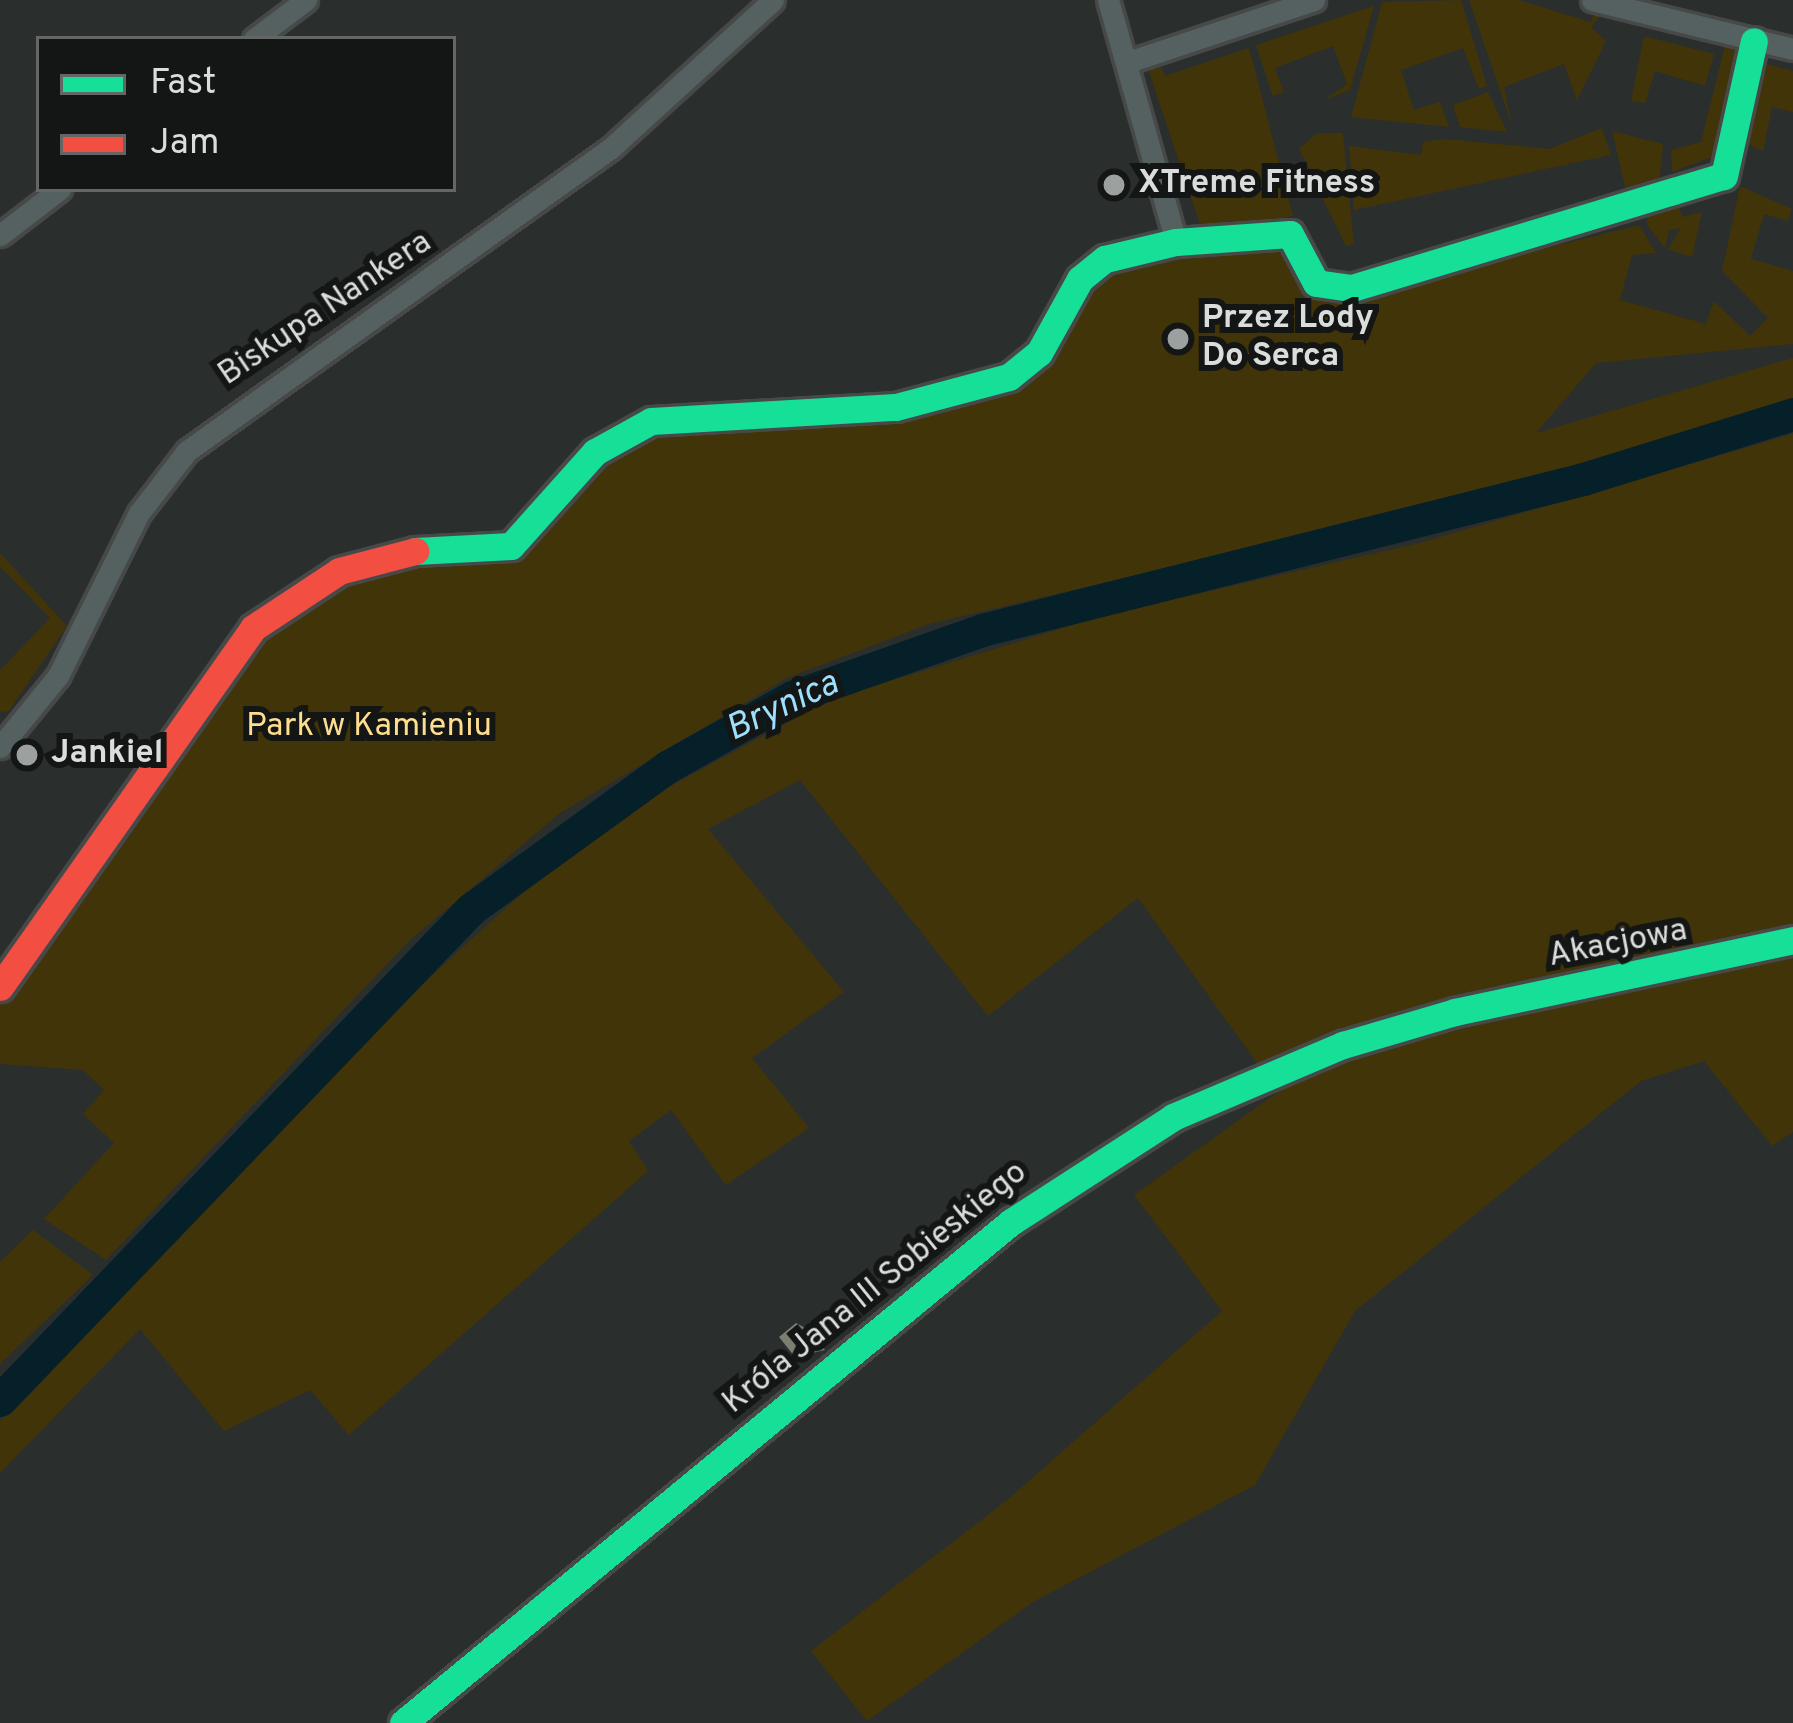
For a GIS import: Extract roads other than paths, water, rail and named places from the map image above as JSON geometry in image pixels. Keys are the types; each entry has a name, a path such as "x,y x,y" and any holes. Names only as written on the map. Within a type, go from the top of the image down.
{"street":[{"path":"258,36 306,0"},
{"path":"736,0 750,19"},
{"name":"Biskupa Nankera","path":"0,747 58,676 132,526 187,452 611,148 773,0"},
{"path":"1108,0 1176,242"},
{"path":"1128,62 1314,0"},
{"path":"1592,0 1677,11 1793,49"},
{"path":"0,987 239,645 288,602 377,554 502,550 595,452 651,421 896,406 1009,377 1039,353 1090,266 1176,242 1290,234 1316,283 1352,288 1375,274 1641,207 1724,176 1754,40"},
{"path":"0,235 55,192"},
{"name":"Akacjowa","path":"1454,1012 1793,940"},
{"name":"Króla Jana III Sobieskiego","path":"403,1723 1011,1222 1108,1155 1240,1085 1454,1012"}],"waterway":[{"name":"Brynica","path":"0,1400 471,909 667,767 792,697 982,630 1583,479 1793,414"}],"place":[{"name":"XTreme Fitness","path":"1114,185"},
{"name":"Przez Lody Do Serca","path":"1178,339"},
{"name":"Jankiel","path":"27,755"}],"park label":[{"name":"Park w Kamieniu","path":"369,728"}]}
